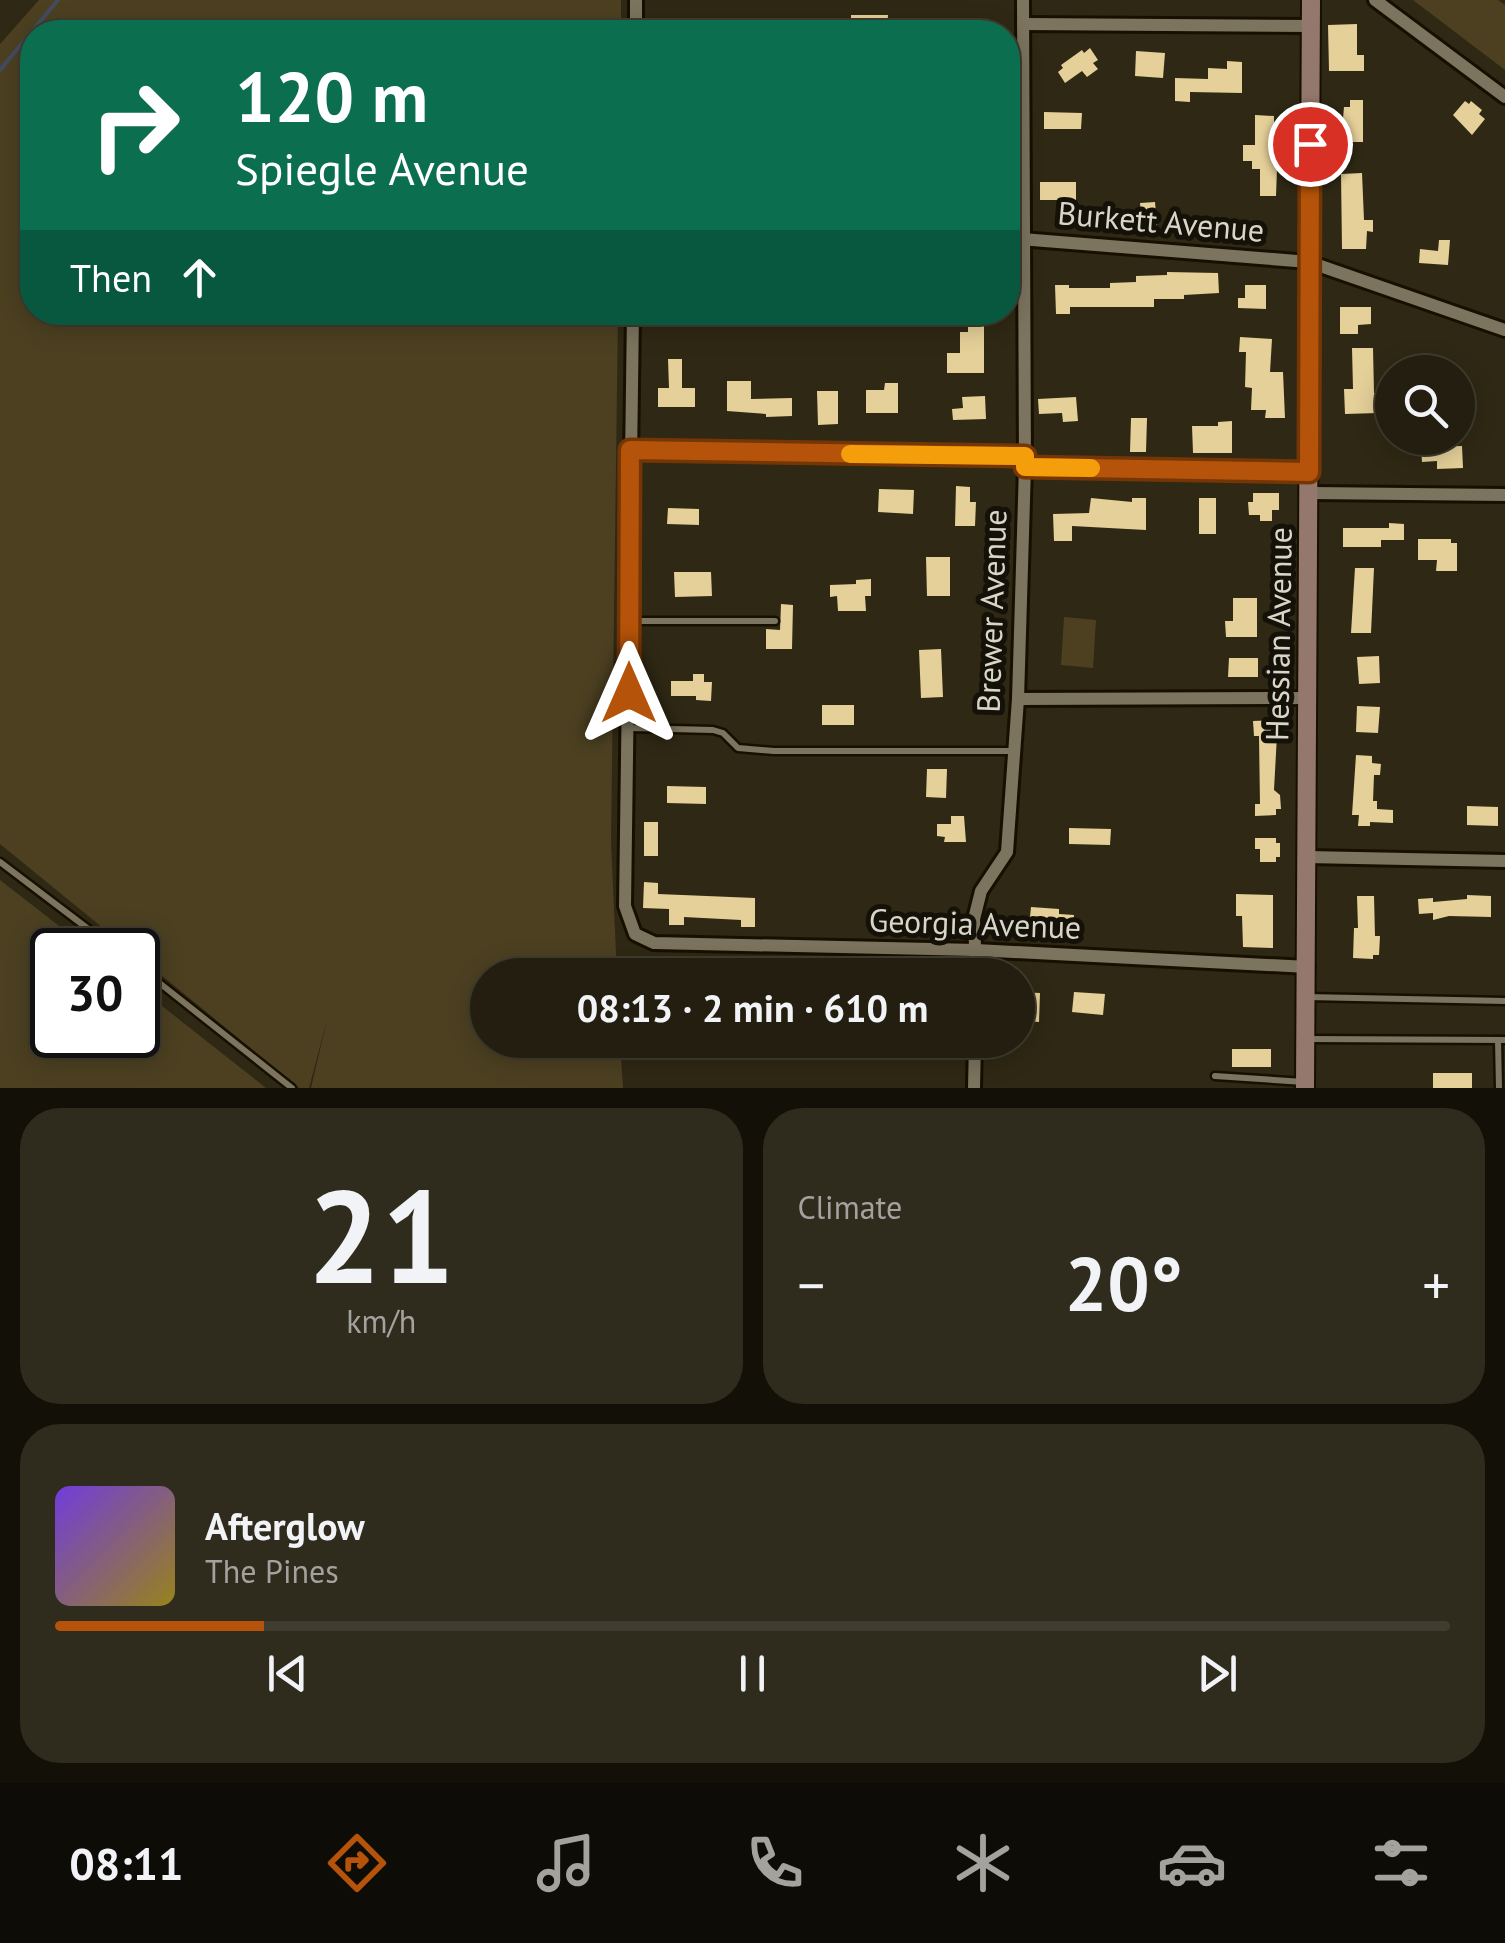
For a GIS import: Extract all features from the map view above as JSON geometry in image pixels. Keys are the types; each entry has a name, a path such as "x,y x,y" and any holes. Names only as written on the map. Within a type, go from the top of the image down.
{"main road":[{"name":"Hessian Avenue","path":"1305,1085 1311,0"}],"street":[{"name":"Brewer Avenue","path":"976,958 974,919 981,891 1006,852 1018,699 1025,462 1023,0"},
{"path":"1374,0 1505,96"},
{"path":"1023,24 1311,26"},
{"name":"Burkett Avenue","path":"1020,238 1310,262 1505,330"},
{"path":"628,728 633,325"},
{"path":"630,450 1309,472"},
{"path":"1311,493 1505,495"},
{"path":"1018,699 1308,698"},
{"name":"Georgia Avenue","path":"628,728 625,906 629,925 654,943 976,950 1308,967"},
{"path":"1307,857 1505,861"},
{"path":"974,1088 975,1058"}],"lane":[{"path":"629,622 775,620"},
{"path":"628,728 713,730 738,748 774,751 1014,751"},
{"path":"0,862 87,928"},
{"path":"160,983 292,1088"},
{"path":"1306,998 1505,1001"},
{"path":"1306,1039 1502,1040 1499,1088"},
{"path":"1216,1076 1305,1085"}],"shaded area":[{"path":"39,0 621,0 621,20 21,20"},
{"path":"1413,0 1498,0 1505,5 1505,70"},
{"path":"20,21 20,325 618,325 611,842 616,958 470,958 470,1058 621,1058 623,1088 311,1088 327,1020 309,1088 299,1088 160,974 160,928 103,928 0,844 0,44"},
{"path":"1064,617 1096,620 1093,668 1061,665"},
{"path":"0,880 62,928 30,928 30,1058 160,1058 160,1004 266,1088 0,1088"}],"building":[{"path":"851,15 888,15 888,20 851,20"},
{"path":"1357,24 1357,55 1364,55 1364,71 1329,71 1328,25"},
{"path":"1090,48 1098,60 1093,63 1098,69 1087,77 1082,71 1065,83 1058,72 1063,68 1061,65"},
{"path":"1136,51 1165,53 1163,78 1135,76"},
{"path":"1227,61 1242,62 1242,93 1190,92 1190,102 1175,101 1175,78 1208,79 1208,68 1227,69"},
{"path":"1350,100 1363,100 1363,142 1341,142 1344,107 1350,107"},
{"path":"1465,101 1482,110 1479,114 1485,119 1472,135 1453,115"},
{"path":"1044,112 1082,113 1081,129 1044,129"},
{"path":"1255,115 1274,116 1274,153 1282,153 1276,196 1260,196 1260,169 1252,169 1252,161 1243,161 1243,145 1255,145"},
{"path":"1362,173 1364,220 1373,220 1373,232 1367,231 1366,249 1342,249 1341,174"},
{"path":"1040,182 1076,182 1076,200 1040,200"},
{"path":"1155,202 1157,226 1129,229 1128,216 1141,214 1140,203"},
{"path":"1439,240 1450,240 1448,265 1419,263 1420,249 1438,251"},
{"path":"1218,273 1219,293 1154,299 1154,307 1070,307 1070,314 1056,314 1055,285 1110,288 1110,283 1136,282 1136,276"},
{"path":"1245,285 1266,285 1266,309 1238,308 1238,298 1245,298"},
{"path":"1340,307 1371,307 1371,324 1358,325 1358,334 1340,334"},
{"path":"968,325 984,325 984,373 947,373 947,353 960,353 960,332 968,332"},
{"path":"1240,337 1272,339 1270,372 1283,372 1285,418 1265,418 1266,410 1251,410 1252,388 1245,387 1246,352 1239,352"},
{"path":"1352,348 1373,348 1375,413 1345,414 1344,389 1353,389"},
{"path":"668,359 682,359 682,388 695,388 695,407 658,407 658,388 669,388"},
{"path":"727,381 751,381 751,399 792,398 792,416 727,411"},
{"path":"885,383 898,383 898,413 866,413 866,390 884,390"},
{"path":"817,391 838,391 838,424 818,425"},
{"path":"985,396 986,419 953,420 952,409 963,408 962,397"},
{"path":"1076,397 1078,421 1063,422 1062,413 1039,414 1038,399"},
{"path":"1131,418 1147,418 1146,452 1130,452"},
{"path":"1232,421 1232,453 1193,453 1192,426 1218,426 1218,422"},
{"path":"1422,455 1462,455 1463,468 1437,469 1437,461 1422,462"},
{"path":"956,486 970,487 970,502 976,502 975,526 955,526"},
{"path":"879,489 914,490 913,514 878,512"},
{"path":"1253,493 1279,493 1279,510 1272,510 1272,521 1260,521 1260,515 1249,515 1248,502 1253,502"},
{"path":"1091,498 1132,502 1132,498 1146,498 1146,530 1072,526 1072,541 1054,541 1053,514 1089,513"},
{"path":"1199,498 1216,498 1216,534 1199,534"},
{"path":"668,508 699,509 699,525 667,524"},
{"path":"1389,523 1404,524 1404,540 1381,540 1381,547 1343,547 1343,528 1389,528"},
{"path":"1418,539 1451,539 1451,543 1457,543 1457,571 1436,571 1437,560 1418,560"},
{"path":"926,557 950,557 950,596 927,596"},
{"path":"1355,568 1374,568 1371,633 1351,633"},
{"path":"674,572 711,572 712,596 675,597"},
{"path":"871,579 871,596 865,596 866,611 838,611 837,596 830,597 830,585"},
{"path":"1233,598 1257,598 1257,637 1226,637 1225,621 1233,621"},
{"path":"781,604 793,605 792,649 766,649 766,629 780,630"},
{"path":"941,649 943,697 921,698 919,650"},
{"path":"1379,656 1380,683 1359,684 1357,657"},
{"path":"1229,658 1258,658 1258,677 1228,677"},
{"path":"693,674 704,674 704,682 712,682 711,701 696,700 696,696 671,696 671,681 693,681"},
{"path":"822,705 854,705 854,725 822,725"},
{"path":"1357,706 1380,707 1378,733 1356,732"},
{"path":"1282,720 1283,735 1277,735 1274,790 1280,795 1281,809 1276,809 1276,815 1255,816 1255,804 1260,804 1259,736 1254,736 1253,721"},
{"path":"1356,755 1372,756 1372,763 1381,764 1380,775 1374,775 1373,801 1377,801 1377,809 1393,810 1393,823 1358,826 1359,815 1352,815"},
{"path":"927,769 947,769 946,798 926,797"},
{"path":"667,786 706,787 706,804 667,803"},
{"path":"1467,806 1498,807 1498,826 1467,825"},
{"path":"951,816 964,816 966,842 944,842 945,837 937,836 937,824 951,824"},
{"path":"644,822 658,822 658,856 644,856"},
{"path":"1069,828 1111,829 1110,845 1069,844"},
{"path":"1255,838 1276,838 1280,857 1276,857 1276,862 1260,862"},
{"path":"644,882 658,883 658,894 755,898 755,927 741,927 741,920 684,917 684,925 669,925 669,909 643,908"},
{"path":"1236,894 1273,895 1273,948 1243,947 1242,916 1236,916"},
{"path":"1467,895 1491,896 1491,917 1449,916 1433,920 1433,913 1419,914 1418,899 1433,898 1433,902 1467,899"},
{"path":"1357,896 1374,896 1375,936 1380,936 1379,955 1373,955 1373,959 1353,958 1354,928 1358,928"},
{"path":"1031,907 1059,909 1059,914 1074,915 1073,930 1029,927"},
{"path":"1074,992 1105,994 1103,1015 1072,1012"},
{"path":"1035,993 1040,993 1039,1022 1035,1022"},
{"path":"1232,1049 1271,1049 1271,1067 1232,1067"},
{"path":"1433,1073 1472,1073 1472,1088 1433,1088"}],"waterway":[{"path":"41,20 58,0"},
{"path":"0,70 20,46"}],"slow traffic":[{"path":"850,454 1025,456 1025,467 1091,468"}],"route":[{"path":"629,693 630,450 1025,456 1025,467 1309,472 1310,144"}]}
